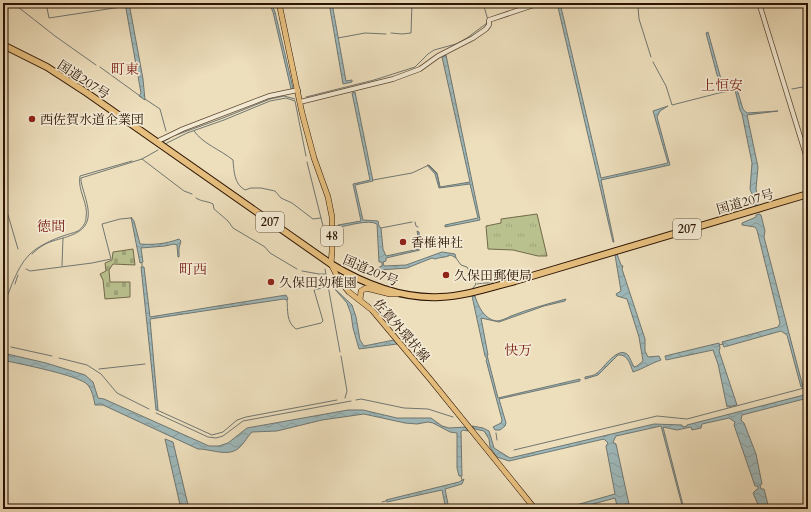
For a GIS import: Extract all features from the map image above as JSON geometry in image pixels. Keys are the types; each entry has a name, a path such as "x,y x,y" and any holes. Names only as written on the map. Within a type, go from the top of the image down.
{"highway":[{"name":"国道207号","path":"3,45 47,67 72,83 331,264 347,274 376,287 403,295 441,297 469,293 515,281 808,194"}],"main road":[{"name":"48","path":"280,3 300,102 314,158 328,197 332,217 331,264"},
{"name":"佐賀外環状線","path":"331,264 339,280 349,292 372,310 402,345 535,509"},
{"path":"360,300 362,291 366,288 390,294 403,295"}],"street":[{"path":"300,102 393,79 420,69 438,56 473,38 486,29 489,25 489,20 540,3"},
{"path":"759,3 808,162"},
{"path":"156,142 184,129 269,96 298,90"}],"green space":[{"path":"537,214 547,256 538,256 513,250 488,249 486,226 501,223 501,219"},
{"path":"133,249 135,265 113,264 109,270 110,282 130,282 130,297 105,299 103,280 100,274 106,271 105,263 112,260 113,252"}],"water":[{"path":"125,3 129,3 143,79 145,100 139,96 141,93"},
{"path":"269,3 271,3 275,12 293,88 291,89 273,12"},
{"path":"329,3 332,3 346,81 352,80 352,82 343,84"},
{"path":"557,3 560,3 601,178 668,163 653,111 668,106 660,111 657,117 670,165 601,180 614,242 613,242"},
{"path":"708,32 724,90 736,86 743,109 747,113 778,111 747,115 758,167 756,189 759,204 755,206 750,189 752,163 742,114 735,90 719,93 718,91 721,90 706,33"},
{"path":"446,55 480,220 445,227 445,225 478,218 470,184 439,188 435,174 427,165 437,174 440,187 470,182 442,57"},
{"path":"355,92 373,181 355,185 363,220 378,221 381,228 383,249 386,256 419,249 417,231 419,232 420,250 386,258 386,261 383,262 384,266 406,265 442,252 455,254 456,258 451,255 435,259 432,258 407,268 379,270 368,274 365,273 382,266 382,262 379,262 377,224 364,222 338,227 338,225 361,221 353,184 370,180 352,93"},
{"path":"756,215 761,215 765,231 764,237 803,387 801,387 787,335 781,331 724,347 722,342 778,327 780,323 757,230 755,227 742,225 742,223 756,217"},
{"path":"131,217 134,221 140,244 160,244 179,239 181,241 179,257 177,245 174,244 141,248 143,262 140,263"},
{"path":"617,254 621,265 623,266 622,269 645,339 645,351 648,357 659,356 661,360 633,372 630,363 626,358 618,355 598,375 585,379 585,377 596,374 611,358 620,353 628,355 634,367 643,361 639,337 627,299 617,296 616,294 621,291 615,255"},
{"path":"141,267 144,267 150,317 286,295 288,299 150,319 158,410 156,410"},
{"path":"333,287 352,305 356,317 360,340 364,346 394,340 397,344 359,349 347,303"},
{"path":"472,296 475,296 485,315 496,321 566,299 565,301 544,306 499,322 481,318 487,355 498,398 580,379 580,381 499,399 506,423 500,430 495,430 493,427 501,423 502,420 485,356"},
{"path":"719,343 719,351 737,405 727,407 718,364 713,350 666,360 665,356"},
{"path":"3,353 46,363 85,375 93,382 98,398 104,399 209,446 219,446 228,443 247,428 348,410 363,410 397,418 431,418 442,426 449,428 466,427 468,431 463,430 461,432 462,476 459,476 457,468 457,433 450,432 433,423 405,423 364,414 322,420 277,431 252,432 240,447 231,452 198,449 103,405 95,405 93,395 88,385 82,381 73,377 3,360"},
{"path":"808,394 808,414 804,399 742,415 741,420 744,423 756,454 762,484 760,485 761,489 764,489 769,509 760,509 753,493 758,489 758,486 755,486 734,425 735,422 729,418 702,424 701,428 692,430 691,427 677,430 663,427 684,509 661,426 616,436 613,442 616,444 630,509 618,509 615,498 575,509 562,509 615,494 606,446 608,443 604,439 509,461 497,457 490,447 489,439 484,431 475,429 472,426 489,431 494,448 510,458 654,424 682,425 683,427"},
{"path":"165,439 173,442 189,509 181,509"},
{"path":"464,479 462,484 445,489 449,509 446,509 442,490 387,502 386,500 459,482"}],"waterway":[{"path":"13,3 55,36 96,65"},
{"path":"46,3 49,18 121,7"},
{"path":"391,33 411,33 412,3"},
{"path":"483,3 488,20"},
{"path":"638,7 639,19 651,57"},
{"path":"306,97 374,80 415,67 434,50 456,44 467,38 487,23"},
{"path":"338,38 365,33 386,34"},
{"path":"653,62 666,86 672,105 719,93"},
{"path":"100,67 140,96"},
{"path":"792,89 808,86"},
{"path":"176,135 270,99 284,96 295,99"},
{"path":"165,144 187,133 270,101 286,98 295,101 306,156"},
{"path":"145,99 160,109 166,131"},
{"path":"194,131 202,140 233,160 234,173 237,181 245,190 251,188 261,188 275,191 281,198 292,203 313,219 321,218"},
{"path":"163,142 170,138"},
{"path":"32,254 48,243 78,232 86,224 88,209 81,178 142,159 158,150"},
{"path":"142,159 184,191 192,194"},
{"path":"3,307 24,260 36,249 50,241 78,231 85,224 86,208 80,186 80,176 132,161"},
{"path":"307,162 323,226"},
{"path":"373,180 412,173 429,165 437,173 440,187"},
{"path":"3,198 18,249"},
{"path":"196,198 213,204 214,209 228,221 233,228 265,247 270,253 297,269"},
{"path":"26,269 30,271 111,259 102,224 120,219 131,218"},
{"path":"381,228 412,222"},
{"path":"415,222 416,226 418,227"},
{"path":"62,266 63,238"},
{"path":"456,258 461,265 467,267 476,284 473,288"},
{"path":"325,269 340,352"},
{"path":"302,271 325,274"},
{"path":"15,284 18,275"},
{"path":"477,284 491,282 499,278"},
{"path":"287,300 289,319 296,329 321,323 323,321 314,290 322,288"},
{"path":"719,345 723,344"},
{"path":"11,347 52,356"},
{"path":"341,356 347,391 345,398"},
{"path":"59,358 87,365 101,374 117,393 149,409"},
{"path":"99,369 145,364"},
{"path":"514,450 657,416 687,419 808,387"},
{"path":"356,400 361,399 404,408 428,409 453,417"},
{"path":"157,410 212,435 223,432 237,420 246,417 337,400"},
{"path":"156,413 208,437 216,438 223,436 243,421 351,401"},
{"path":"496,433 497,440"},
{"path":"461,476 462,480"},
{"path":"382,502 386,501"},
{"path":"3,505 4,509"}],"place":[{"name":"西佐賀水道企業団","path":"32,119"},
{"name":"香椎神社","path":"403,242"},
{"name":"久保田郵便局","path":"446,275"},
{"name":"久保田幼稚園","path":"271,282"}],"district":[{"name":"町東","path":"125,69"},
{"name":"上恒安","path":"722,85"},
{"name":"徳間","path":"51,226"},
{"name":"町西","path":"193,269"},
{"name":"快万","path":"518,350"}]}
